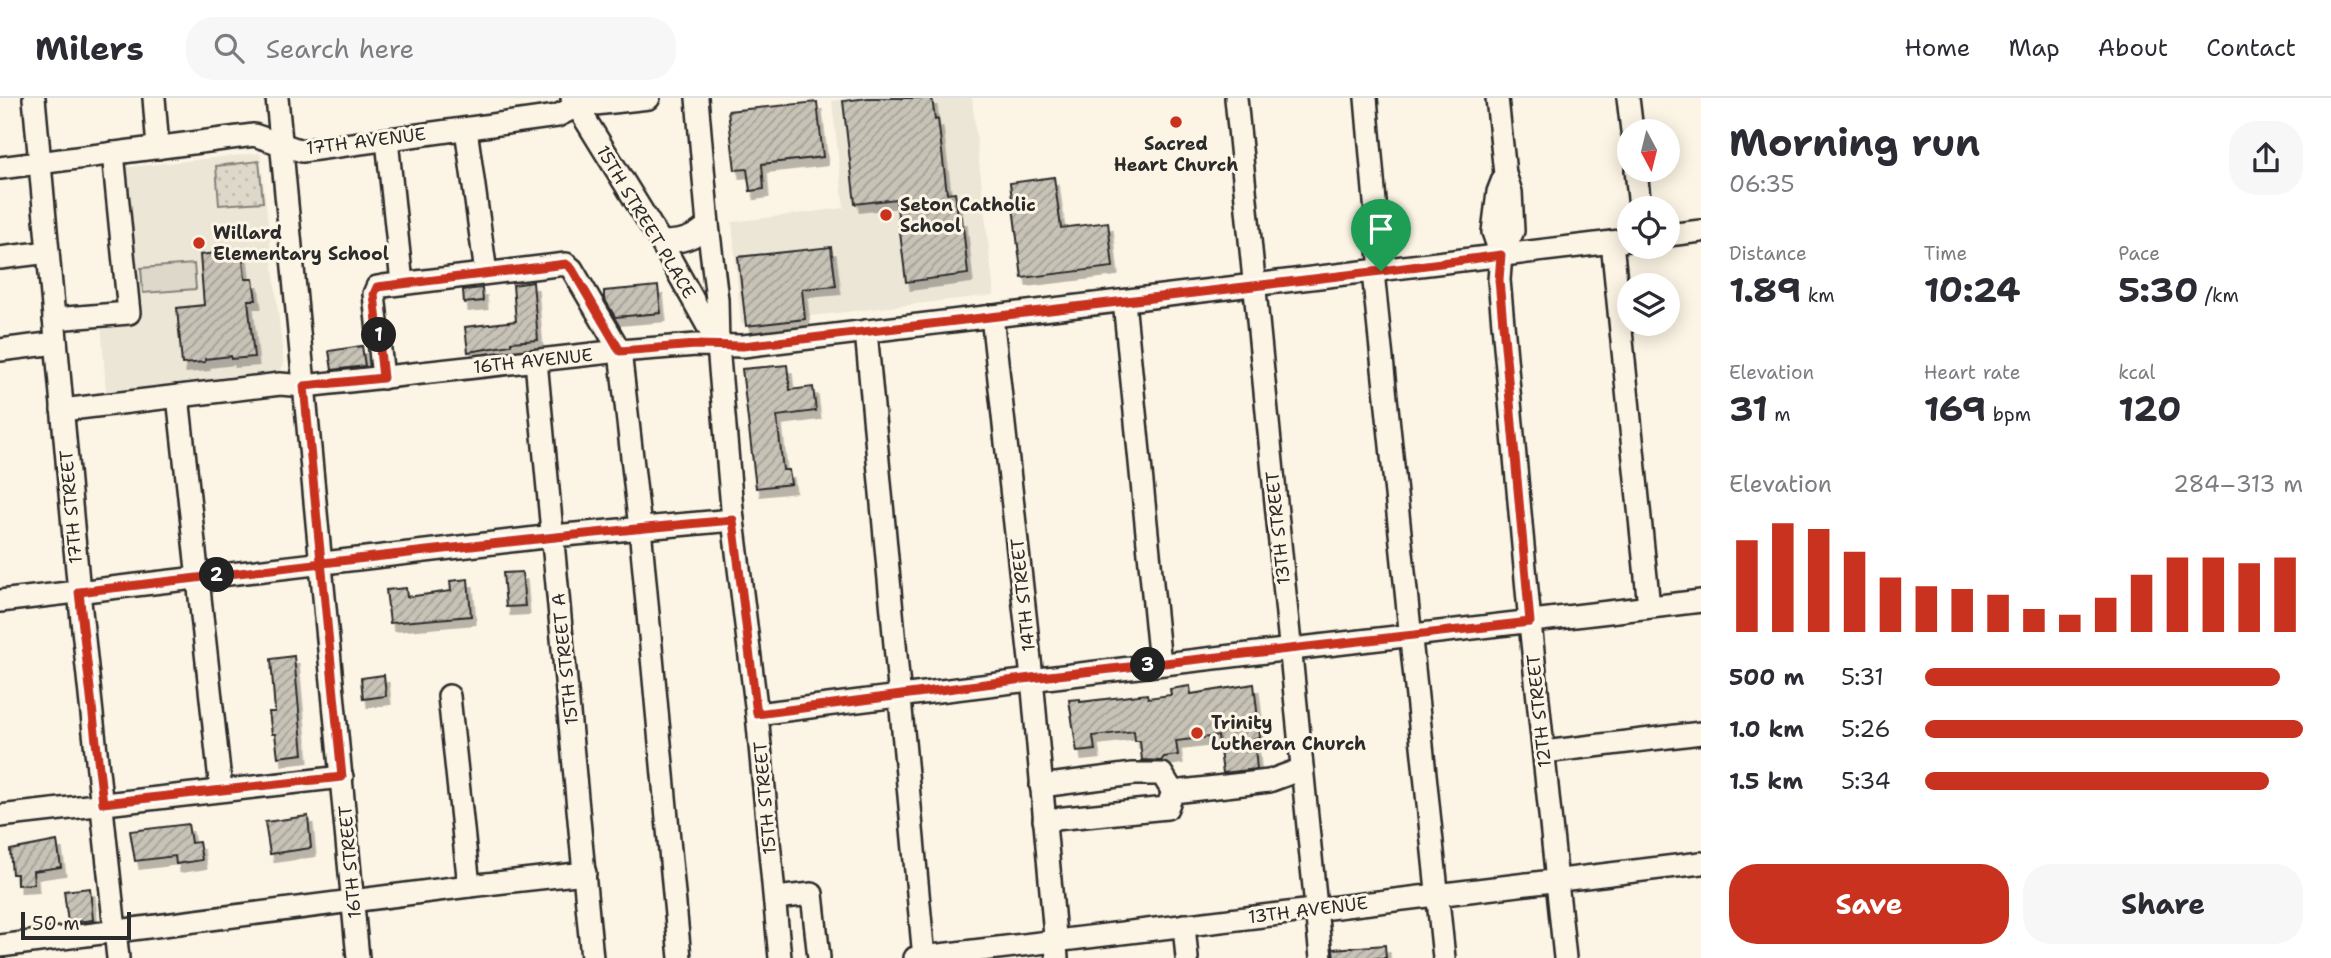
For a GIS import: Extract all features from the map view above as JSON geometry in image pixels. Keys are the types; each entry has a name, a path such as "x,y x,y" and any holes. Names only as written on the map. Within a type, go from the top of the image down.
{"street":[{"name":"17TH STREET","path":"34,98 79,592 118,958"},
{"path":"154,98 158,148"},
{"name":"16TH STREET","path":"277,98 358,958"},
{"name":"17TH AVENUE","path":"0,168 254,135 302,151 557,116 574,102 649,98"},
{"path":"661,242 688,239 708,225 697,98"},
{"name":"13TH STREET","path":"1236,98 1321,958"},
{"path":"1366,98 1377,271 1444,958"},
{"name":"12TH STREET","path":"1497,98 1505,174 1511,192 1513,231 1501,255 1499,280 1530,622 1565,958"},
{"path":"1628,98 1631,119"},
{"name":"15TH STREET PLACE","path":"574,102 661,242 718,346"},
{"path":"466,129 486,273"},
{"path":"387,140 402,283"},
{"path":"54,319 130,313 113,153"},
{"name":"15TH STREET","path":"708,225 717,299 718,346 733,520 757,714 780,948"},
{"path":"1680,234 1701,232"},
{"name":"16TH AVENUE","path":"62,410 280,384 304,386 620,351 696,345 743,346 1617,241"},
{"path":"0,258 48,252"},
{"path":"1621,259 1649,607"},
{"path":"383,378 374,294 377,287 486,273 566,264 572,269 620,351 640,528 680,958"},
{"path":"1124,301 1160,664"},
{"name":"14TH STREET","path":"992,316 1031,678 1056,949"},
{"path":"866,331 921,958"},
{"path":"0,351 56,343"},
{"name":"15TH STREET A","path":"536,361 592,958"},
{"path":"178,396 220,790"},
{"path":"0,601 553,536 733,520"},
{"path":"757,714 1031,678 1701,601"},
{"path":"449,696 469,886"},
{"path":"1544,752 1701,733"},
{"path":"1044,820 1269,781 1302,769"},
{"path":"1041,786 1133,774 1162,774 1170,800"},
{"path":"0,816 342,777"},
{"name":"13TH AVENUE","path":"921,958 1056,949 1184,925 1701,863"},
{"path":"0,946 586,873"},
{"path":"775,898 812,894 819,958"},
{"path":"1184,925 1187,958"},
{"path":"780,948 816,935"}],"shaded area":[{"name":"Seton Catholic School","path":"857,98 972,98 994,295 741,324 732,222 844,208 832,101"},
{"name":"Willard Elementary School","path":"260,153 284,364 280,371 106,391 101,322 135,318 120,168"},
{"path":"259,161 263,202 219,205 216,166"},
{"path":"194,264 196,289 143,293 141,268"}],"building":[{"path":"868,98 932,98 935,120 938,119 947,193 955,192 958,217 962,217 968,274 906,282 896,199 855,204 843,101"},
{"path":"817,102 823,157 762,164 764,189 750,191 747,169 735,170 728,111"},
{"path":"1054,177 1061,228 1108,222 1113,267 1022,278 1010,183"},
{"path":"831,247 836,286 802,289 805,319 746,326 738,257"},
{"path":"242,250 245,279 253,279 256,300 248,300 254,357 231,359 231,356 182,364 177,308 204,305 200,255"},
{"path":"533,282 538,340 511,342 511,345 468,352 465,327 516,321 513,285"},
{"path":"658,286 661,313 615,317 604,298 604,291"},
{"path":"482,288 483,301 464,303 463,290"},
{"path":"362,346 365,366 332,370 329,351"},
{"path":"787,365 790,390 813,387 816,411 777,416 783,470 789,470 791,484 756,488 742,369"},
{"path":"522,572 525,606 506,607 503,573"},
{"path":"468,579 471,616 390,623 386,590 406,588 407,597 451,591 450,581"},
{"path":"294,656 303,754 278,757 269,712 275,712 271,659"},
{"path":"384,675 386,696 363,699 361,678"},
{"name":"Trinity Lutheran Church","path":"1254,684 1260,737 1254,738 1257,769 1223,773 1218,736 1176,741 1178,755 1164,757 1161,761 1142,760 1140,741 1135,741 1134,731 1093,736 1095,750 1077,752 1069,700 1080,699 1080,702 1147,694 1148,698 1171,695 1170,689 1190,686 1191,694"},
{"path":"308,816 311,848 270,854 265,822"},
{"path":"188,824 191,843 199,842 202,860 176,864 175,856 135,861 130,831"},
{"path":"57,841 61,867 33,871 34,884 17,885 17,874 12,874 10,850"},
{"path":"90,888 93,920 68,923 64,891"},
{"path":"1385,945 1386,958 1334,958 1333,949"}],"place":[{"name":"Sacred Heart Church","path":"1176,122"},
{"name":"Seton Catholic School","path":"886,215"},
{"name":"Willard Elementary School","path":"199,243"},
{"name":"Trinity Lutheran Church","path":"1197,733"}],"route":[{"path":"1381,271 743,346 696,345 620,351 572,269 566,264 377,287 374,294 383,378 304,386 322,562 342,777 103,803 79,592 322,562 553,536 733,520 757,714 1031,678 1530,622 1499,280 1501,255 1381,271"}]}
